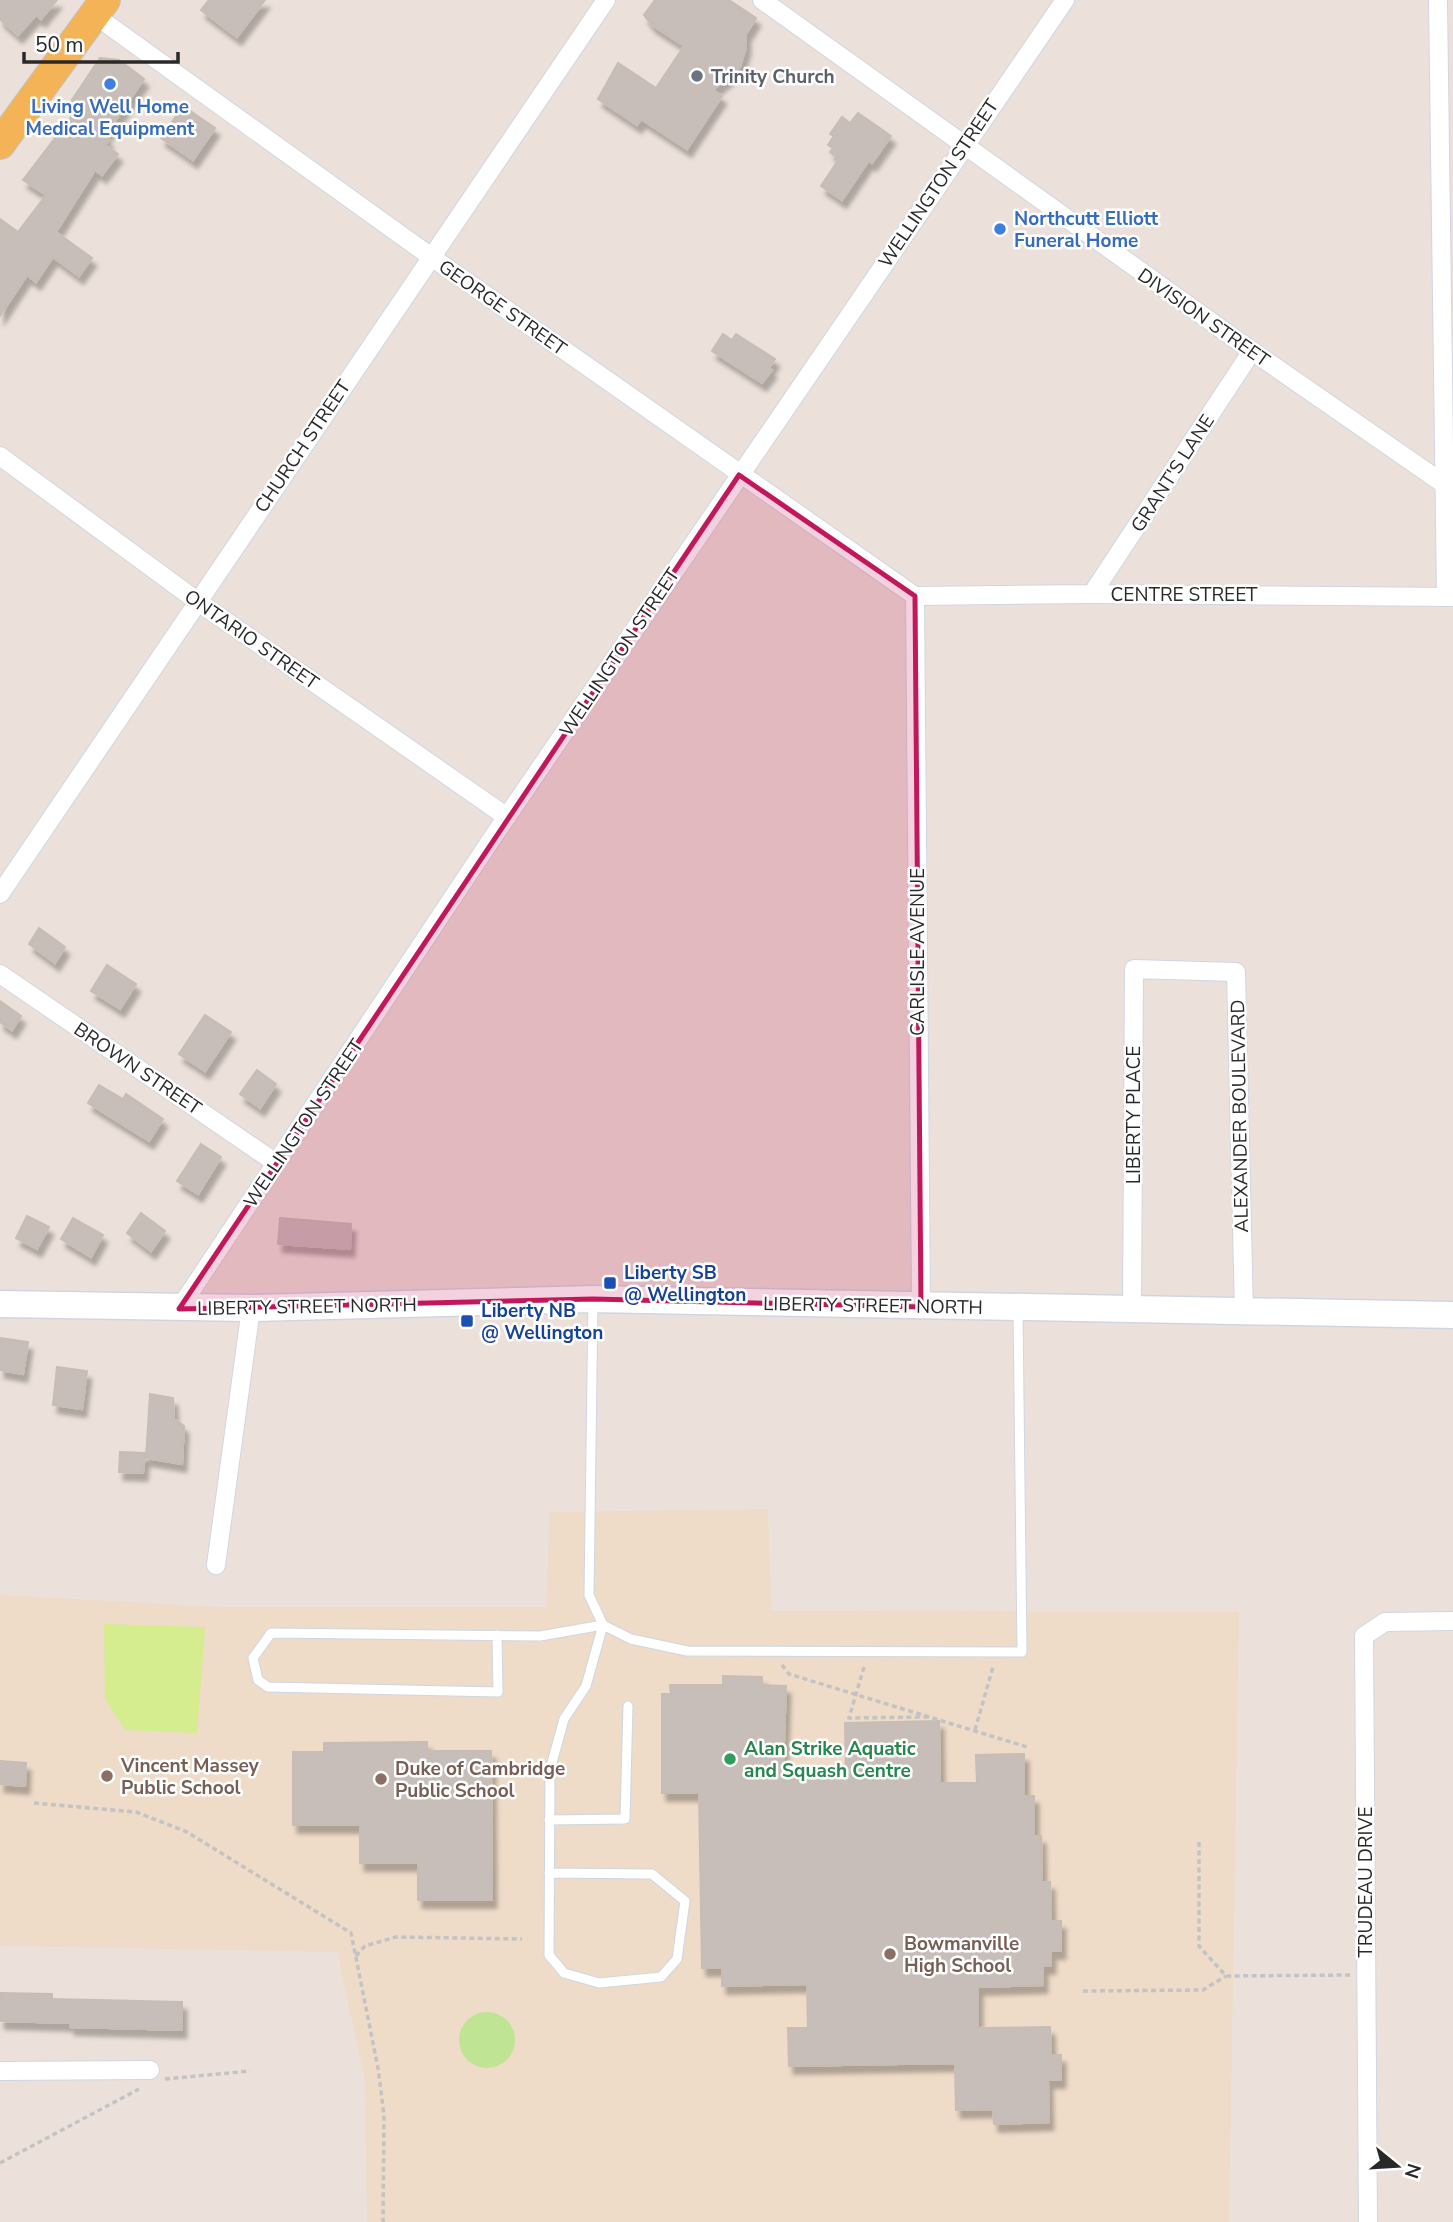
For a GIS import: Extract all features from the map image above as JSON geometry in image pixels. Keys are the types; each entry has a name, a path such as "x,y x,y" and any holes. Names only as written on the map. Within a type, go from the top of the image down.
{"main road":[{"path":"0,144 99,7"},
{"name":"LIBERTY STREET NORTH","path":"0,1304 179,1309 593,1299 1453,1315"}],"street":[{"name":"CHURCH STREET","path":"0,894 606,0"},
{"name":"DIVISION STREET","path":"762,0 1252,351 1444,484"},
{"name":"WELLINGTON STREET","path":"179,1309 507,817 963,145 1065,0"},
{"path":"1438,0 1447,303 1444,484 1450,596"},
{"name":"GEORGE STREET","path":"99,7 430,256 915,596"},
{"name":"GRANT'S LANE","path":"1092,594 1252,351"},
{"name":"ONTARIO STREET","path":"0,456 197,601 507,817"},
{"name":"CENTRE STREET","path":"915,596 1450,596"},
{"name":"CARLISLE AVENUE","path":"915,596 921,1307"},
{"name":"LIBERTY PLACE","path":"1132,1310 1133,969 1183,968"},
{"name":"ALEXANDER BOULEVARD","path":"1183,968 1236,972 1244,1313"},
{"name":"BROWN STREET","path":"0,974 276,1163"},
{"path":"216,1565 251,1308"},
{"name":"TRUDEAU DRIVE","path":"1368,2222 1364,1636 1385,1622 1453,1621"},
{"path":"0,2071 152,2076"}],"lane":[{"path":"549,1873 652,1874 685,1901 677,1959 661,1977 599,1983 564,1973 549,1955 549,1873 550,1770 564,1719 586,1686 603,1625 589,1595 593,1299"},
{"path":"497,1635 498,1692 268,1687 258,1680 253,1658 271,1633 497,1635 540,1636 603,1625 631,1639 687,1651 1021,1652 1018,1308"},
{"path":"550,1821 625,1819 628,1706"}],"path":[{"path":"768,1651 789,1674 1027,1748"},
{"path":"869,1651 849,1718 931,1717"},
{"path":"975,1731 998,1652"},
{"path":"34,1803 136,1812 187,1832 351,1933 378,2068 384,2115 383,2222"},
{"path":"1199,1842 1199,1946 1226,1976"},
{"path":"356,1956 365,1946 381,1938 523,1939"},
{"path":"1083,1991 1203,1990 1226,1976 1366,1975"},
{"path":"152,2076 250,2071"},
{"path":"0,2163 142,2088"}],"highlighted area":[{"path":"739,475 915,596 921,1307 593,1299 179,1309"}],"shaded area":[{"name":"Bowmanville High School","path":"768,1509 771,1611 1239,1612 1229,2222 367,2222 365,2080 337,1952 0,1946 0,1595 221,1607 546,1607 550,1512"}],"green space":[{"path":"104,1624 205,1627 197,1733 125,1730 105,1699"},
{"path":"481,2012 493,2012 507,2020 515,2034 513,2051 507,2060 493,2068 481,2068 464,2056 459,2046 459,2034 471,2017"}],"building":[{"path":"0,0 57,0 41,19 36,15 18,35 0,19"},
{"path":"209,0 265,0 237,37 201,10"},
{"name":"Trinity Church","path":"655,0 729,0 756,18 746,34 746,47 740,67 713,90 722,96 687,149 641,119 637,125 598,99 618,63 656,88 684,46 652,25 644,15"},
{"path":"100,58 119,60 144,79 104,137 109,140 105,145 118,154 102,175 95,170 56,232 92,258 79,276 53,257 36,282 27,275 0,316 0,219 18,232 46,195 23,180 78,108 70,103"},
{"path":"183,106 215,128 193,160 161,138"},
{"path":"858,113 891,136 872,163 869,160 842,200 821,186 839,159 830,152 833,148 828,145 834,136 830,134 842,117 850,123"},
{"path":"723,334 732,340 736,334 775,359 769,368 772,370 762,383 712,351"},
{"path":"39,928 65,947 55,963 29,944"},
{"path":"107,965 136,984 120,1009 91,991"},
{"path":"0,1001 21,1016 12,1030 0,1022"},
{"path":"205,1015 231,1032 205,1071 179,1054"},
{"path":"257,1070 276,1084 260,1108 240,1094"},
{"path":"99,1085 123,1099 126,1094 163,1119 149,1141 88,1103"},
{"path":"201,1144 221,1157 198,1194 177,1181"},
{"path":"141,1213 165,1231 151,1251 127,1233"},
{"path":"27,1216 49,1227 37,1249 16,1238"},
{"path":"73,1218 103,1235 91,1257 61,1239"},
{"path":"280,1218 351,1224 350,1249 278,1244"},
{"path":"0,1338 28,1342 23,1374 0,1370"},
{"path":"57,1367 87,1371 82,1409 53,1405"},
{"path":"150,1394 173,1398 174,1419 184,1426 182,1464 146,1458"},
{"path":"120,1452 145,1453 143,1473 119,1472"},
{"path":"723,1676 762,1677 762,1685 786,1686 783,1771 846,1770 845,1723 939,1721 940,1783 977,1783 976,1755 1024,1754 1024,1796 1034,1796 1034,1836 1041,1836 1042,1882 1050,1882 1051,1921 1061,1921 1061,1951 1051,1951 1051,1966 1043,1966 1043,1985 978,1987 978,2028 1050,2027 1051,2055 1061,2055 1061,2080 1048,2080 1049,2122 994,2124 993,2109 956,2110 955,2063 789,2066 788,2028 808,2028 807,1984 722,1986 722,1968 702,1968 699,1793 662,1793 662,1694 671,1694 670,1685 723,1685"},
{"path":"427,1742 427,1751 491,1751 492,1900 418,1900 418,1863 360,1863 360,1825 293,1825 293,1752 324,1752 324,1743"},
{"path":"0,1761 26,1763 25,1786 0,1784"},
{"path":"0,1993 52,1994 52,1999 182,2002 182,2030 70,2027 70,2023 0,2021"}],"place":[{"name":"Trinity Church","path":"697,76"},
{"name":"Living Well Home Medical Equipment","path":"110,84"},
{"name":"Northcutt Elliott Funeral Home","path":"1000,229"},
{"name":"Liberty SB @ Wellington","path":"610,1283"},
{"name":"Liberty NB @ Wellington","path":"467,1321"},
{"name":"Alan Strike Aquatic and Squash Centre","path":"730,1759"},
{"name":"Vincent Massey Public School","path":"107,1776"},
{"name":"Duke of Cambridge Public School","path":"381,1779"},
{"name":"Bowmanville High School","path":"890,1954"}]}
